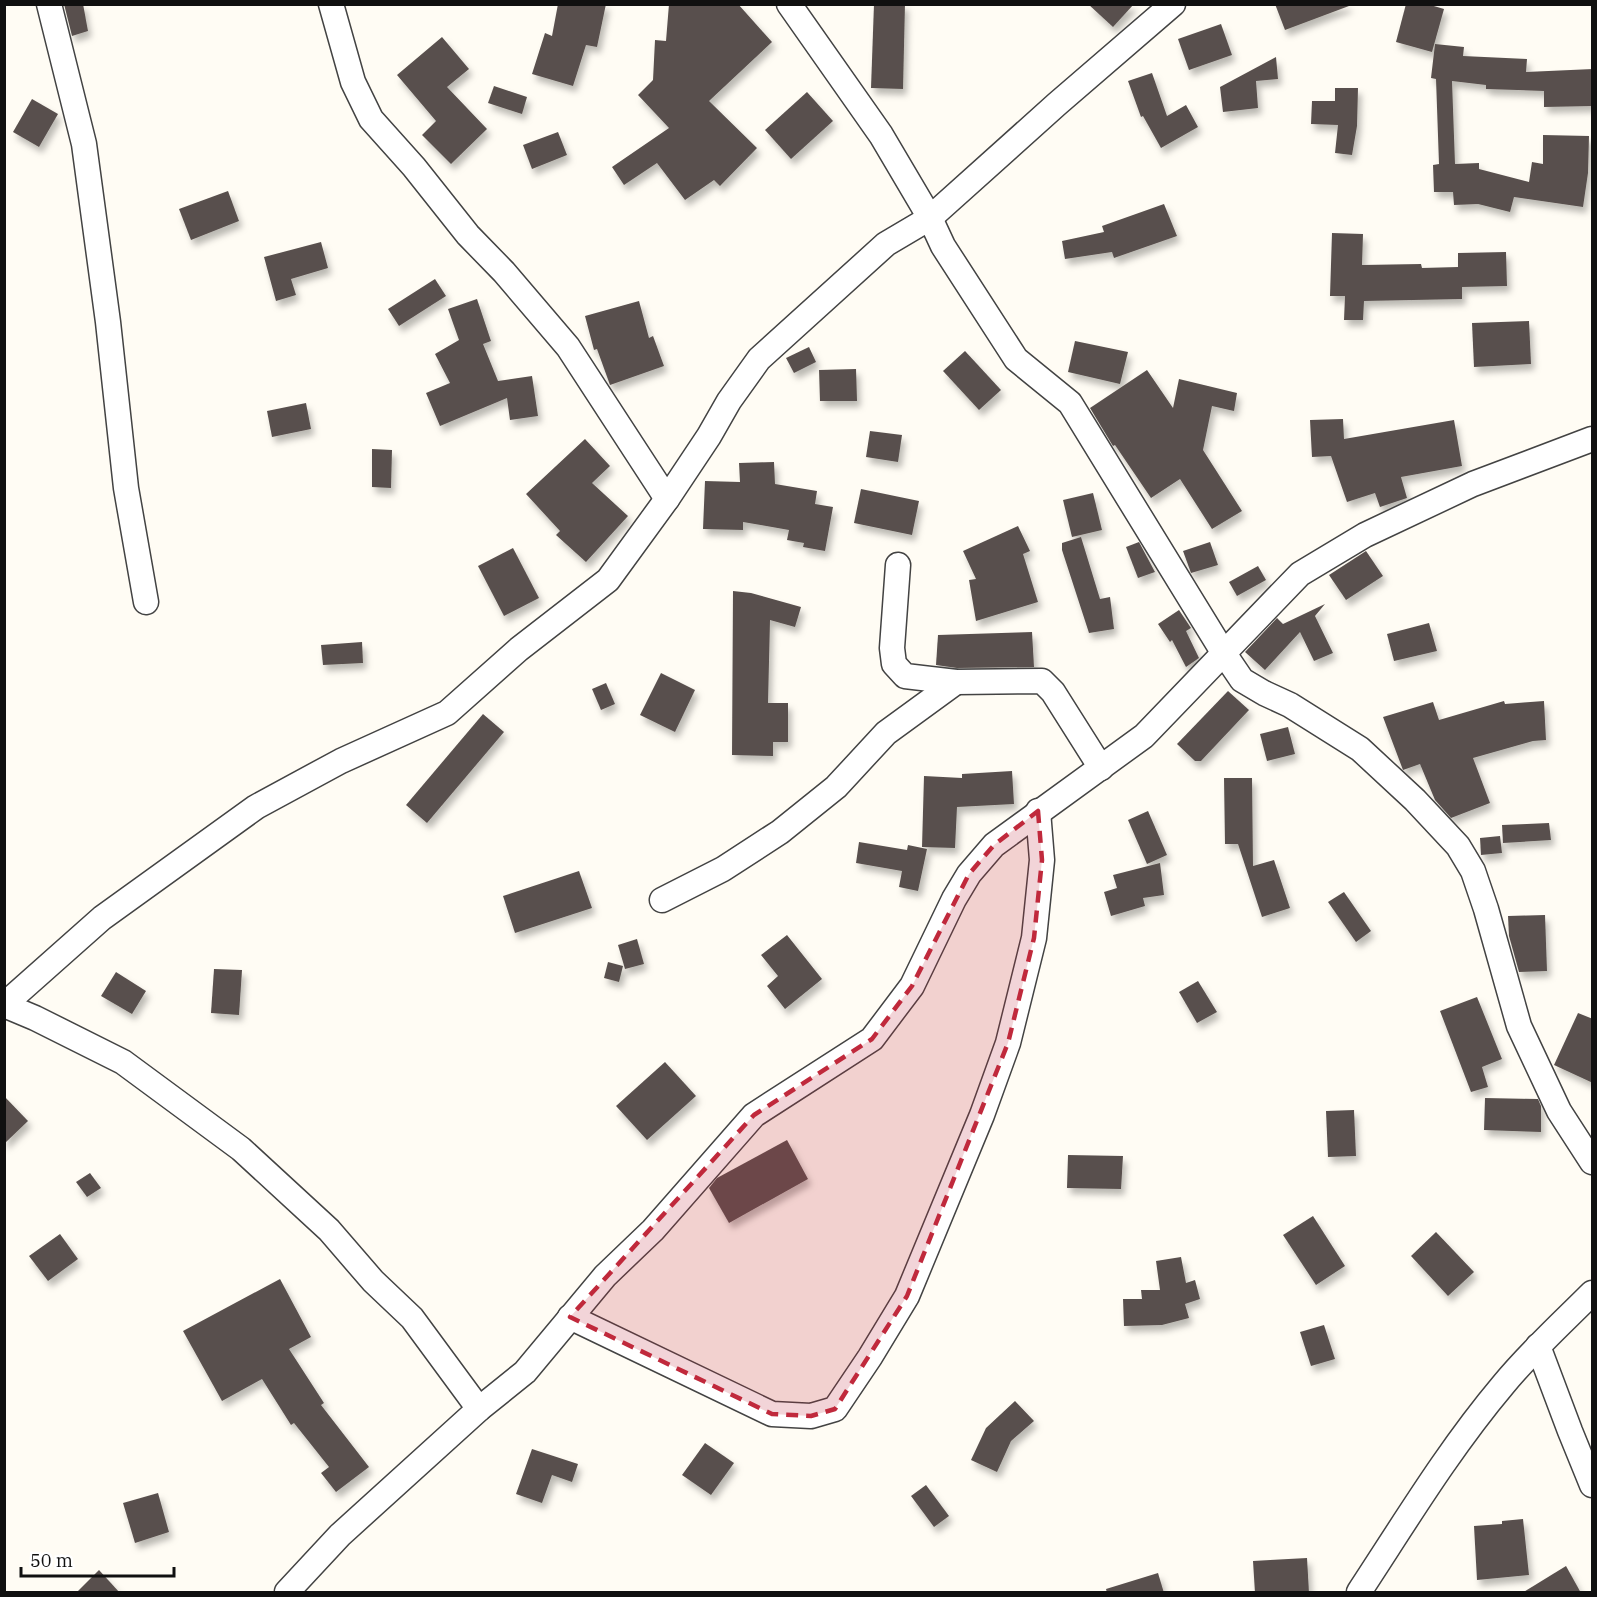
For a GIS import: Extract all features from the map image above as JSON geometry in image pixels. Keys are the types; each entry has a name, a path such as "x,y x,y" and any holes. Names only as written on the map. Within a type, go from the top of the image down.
{"street":[{"path":"49,4 84,144 108,322 126,488 146,602"},
{"path":"331,4 353,82 371,119 414,167 468,235 504,272 568,347 667,499"},
{"path":"789,4 881,135 930,218 943,246 1016,359 1070,403 1242,680 1290,705 1360,749 1415,800 1458,846 1473,871 1486,909 1519,1026 1559,1111 1593,1162"},
{"path":"479,1409 412,1318 373,1281 329,1230 240,1149 123,1062 5,1005 102,918 256,807 341,761 447,713 519,649 608,580 667,499 709,436 729,401 759,360 886,244 930,218 1173,4"},
{"path":"287,1593 340,1535 479,1409 525,1372 605,1276 653,1230 754,1115 872,1040 912,986 954,899 969,874 994,845 1144,736 1300,574 1365,535 1473,484 1593,439"},
{"path":"898,565 891,648 894,664 905,676 956,682 1042,681 1053,692 1101,768"},
{"path":"662,900 723,869 780,832 836,787 886,733 956,682"},
{"path":"570,1317 772,1414 811,1416 835,1409 907,1296 982,1115 1008,1042 1034,939 1042,860 1038,812"},
{"path":"1359,1593 1438,1472 1502,1386 1538,1346 1593,1293"},
{"path":"1538,1346 1593,1485"}],"highlighted area":[{"path":"1038,811 1042,860 1034,938 1008,1043 907,1296 835,1409 811,1416 772,1414 570,1317 754,1115 872,1039 912,986 969,874 994,845"}],"building":[{"path":"64,4 83,4 88,31 72,36"},
{"path":"558,4 606,4 597,47 586,45 573,86 532,74 545,33 552,36"},
{"path":"669,4 738,4 772,42 709,101 757,148 720,186 714,180 685,200 657,163 624,185 612,167 669,128 638,95 653,80 655,40 666,41"},
{"path":"874,4 905,4 903,89 871,88"},
{"path":"1088,4 1134,4 1113,27"},
{"path":"1275,4 1348,4 1349,6 1285,30"},
{"path":"1406,4 1427,4 1444,9 1432,52 1396,42"},
{"path":"1221,24 1232,55 1189,70 1178,39"},
{"path":"442,37 469,69 447,87 487,129 451,164 422,135 436,121 397,75"},
{"path":"1435,44 1464,47 1463,56 1527,59 1526,72 1593,69 1593,106 1544,107 1544,91 1486,89 1486,85 1452,81 1455,164 1479,163 1479,169 1529,182 1532,162 1543,164 1543,135 1589,136 1588,173 1583,207 1514,197 1510,212 1478,204 1454,205 1453,192 1434,192 1433,165 1439,164 1436,79 1431,78"},
{"path":"1276,57 1278,79 1256,81 1258,108 1223,112 1220,87"},
{"path":"1152,73 1167,116 1186,105 1198,127 1161,148 1143,116 1141,117 1128,81"},
{"path":"494,86 527,97 522,114 488,103"},
{"path":"1335,88 1358,88 1357,126 1352,155 1335,153 1338,125 1311,124 1312,101 1335,101"},
{"path":"807,92 833,121 791,159 765,130"},
{"path":"32,99 58,114 39,147 13,132"},
{"path":"558,132 567,155 532,169 523,145"},
{"path":"228,191 239,221 191,240 179,209"},
{"path":"1164,204 1177,236 1114,258 1112,252 1065,259 1062,241 1104,232 1102,226"},
{"path":"1332,233 1363,234 1362,265 1421,264 1422,268 1458,267 1458,253 1506,252 1507,286 1462,287 1462,299 1364,301 1363,320 1344,320 1345,296 1330,296"},
{"path":"321,242 328,268 291,279 296,295 276,301 264,257"},
{"path":"435,279 446,296 399,326 388,309"},
{"path":"477,299 491,341 483,344 498,381 532,376 538,416 510,420 507,398 440,426 426,393 450,383 435,354 459,340 448,309"},
{"path":"639,301 649,338 653,336 664,366 610,385 597,349 594,350 585,316"},
{"path":"1529,321 1531,364 1474,367 1472,323"},
{"path":"1075,341 1128,352 1120,384 1068,372"},
{"path":"809,347 816,362 794,373 786,358"},
{"path":"965,351 1001,390 979,410 943,371"},
{"path":"856,369 857,401 820,401 819,370"},
{"path":"1147,370 1173,408 1179,379 1237,393 1234,411 1212,406 1203,450 1242,511 1212,529 1180,479 1151,498 1115,445 1113,446 1090,408"},
{"path":"306,403 311,429 272,437 267,411"},
{"path":"1343,419 1344,439 1454,420 1462,466 1401,477 1407,498 1380,507 1375,493 1347,502 1331,456 1312,457 1310,420"},
{"path":"870,431 902,435 898,462 866,457"},
{"path":"585,439 610,466 592,483 628,516 586,562 556,535 560,531 526,494"},
{"path":"372,449 392,450 391,488 372,487"},
{"path":"774,462 775,484 817,491 815,504 833,507 825,551 803,547 804,543 787,540 789,530 743,522 743,530 703,529 705,481 740,482 739,463"},
{"path":"861,489 919,501 912,535 854,523"},
{"path":"1093,493 1102,530 1072,537 1063,500"},
{"path":"1018,526 1030,551 1023,554 1038,602 976,621 969,580 976,579 963,551"},
{"path":"1081,537 1100,599 1110,597 1114,629 1089,633 1062,550 1062,543"},
{"path":"1139,542 1155,572 1138,578 1126,547"},
{"path":"1210,542 1218,565 1191,573 1183,551"},
{"path":"513,548 539,598 504,616 478,566"},
{"path":"1366,551 1383,576 1346,600 1329,575"},
{"path":"1258,566 1266,580 1237,596 1229,582"},
{"path":"733,591 751,593 801,607 795,627 770,620 768,703 788,703 788,742 773,742 773,756 732,755"},
{"path":"1325,604 1315,616 1333,653 1314,661 1300,632 1265,670 1245,652 1277,618 1283,624"},
{"path":"1179,610 1191,628 1186,631 1199,658 1186,667 1172,640 1170,642 1158,624"},
{"path":"1429,623 1437,651 1394,661 1387,634"},
{"path":"1032,632 1034,667 957,668 936,665 938,635"},
{"path":"362,642 363,663 323,665 321,645"},
{"path":"661,673 695,690 675,732 640,715"},
{"path":"606,683 615,704 601,710 592,689"},
{"path":"1228,691 1249,710 1201,761 1195,761 1177,744"},
{"path":"1504,701 1505,704 1544,701 1546,740 1533,741 1473,758 1490,803 1451,818 1435,800 1420,764 1403,770 1383,717 1433,702 1439,720"},
{"path":"483,714 504,732 427,823 406,805"},
{"path":"1288,727 1295,754 1267,761 1260,734"},
{"path":"1012,771 1014,804 957,807 955,848 922,847 924,776 962,778 962,774"},
{"path":"1224,778 1252,778 1253,866 1274,860 1290,908 1262,917 1238,844 1225,844"},
{"path":"1148,811 1167,855 1147,864 1128,820"},
{"path":"1549,823 1551,840 1503,843 1502,825"},
{"path":"1500,836 1502,853 1481,855 1480,838"},
{"path":"859,842 907,850 908,845 927,849 918,891 899,887 902,871 856,863"},
{"path":"1160,863 1164,895 1143,898 1145,906 1111,916 1104,892 1117,888 1113,875"},
{"path":"579,871 592,908 515,933 503,896"},
{"path":"1344,892 1371,931 1356,942 1328,902"},
{"path":"1545,915 1547,971 1519,972 1509,936 1508,916"},
{"path":"787,935 822,979 785,1009 767,986 778,976 761,955"},
{"path":"637,939 644,964 625,969 618,945"},
{"path":"608,962 623,966 619,982 604,978"},
{"path":"214,969 242,970 239,1015 211,1013"},
{"path":"116,972 146,991 132,1014 101,996"},
{"path":"1198,981 1217,1012 1197,1023 1179,992"},
{"path":"1477,997 1502,1059 1482,1067 1488,1087 1471,1092 1440,1011"},
{"path":"1578,1013 1593,1019 1593,1083 1554,1065"},
{"path":"665,1062 696,1096 647,1140 616,1106"},
{"path":"4,1096 28,1121 4,1144"},
{"path":"1485,1098 1538,1099 1541,1106 1541,1132 1484,1130"},
{"path":"1354,1110 1356,1156 1328,1157 1326,1111"},
{"path":"787,1140 808,1179 729,1223 709,1188 717,1178"},
{"path":"1068,1155 1123,1156 1121,1189 1067,1188"},
{"path":"90,1173 101,1188 87,1197 76,1182"},
{"path":"1313,1216 1345,1266 1316,1285 1283,1235"},
{"path":"1436,1232 1474,1272 1448,1296 1411,1256"},
{"path":"60,1234 78,1259 48,1281 29,1256"},
{"path":"1181,1257 1186,1283 1195,1280 1200,1299 1185,1304 1189,1318 1162,1325 1124,1326 1123,1299 1142,1299 1141,1290 1160,1290 1156,1261"},
{"path":"280,1279 311,1337 289,1349 324,1403 321,1405 369,1467 336,1492 321,1473 329,1467 294,1423 291,1425 262,1379 222,1401 183,1331"},
{"path":"1324,1325 1335,1359 1311,1366 1300,1332"},
{"path":"1015,1401 1034,1421 1011,1441 997,1472 971,1460 986,1428"},
{"path":"705,1443 734,1463 711,1495 682,1475"},
{"path":"532,1449 578,1464 572,1482 552,1475 542,1503 516,1494"},
{"path":"926,1485 949,1516 934,1527 911,1496"},
{"path":"158,1493 169,1532 135,1543 123,1503"},
{"path":"1523,1519 1529,1575 1477,1580 1474,1526 1502,1524 1502,1521"},
{"path":"1307,1558 1309,1593 1255,1593 1253,1561"},
{"path":"1566,1566 1581,1593 1522,1593"},
{"path":"99,1570 120,1593 76,1593"},
{"path":"1158,1573 1164,1593 1107,1593 1106,1589"}]}
